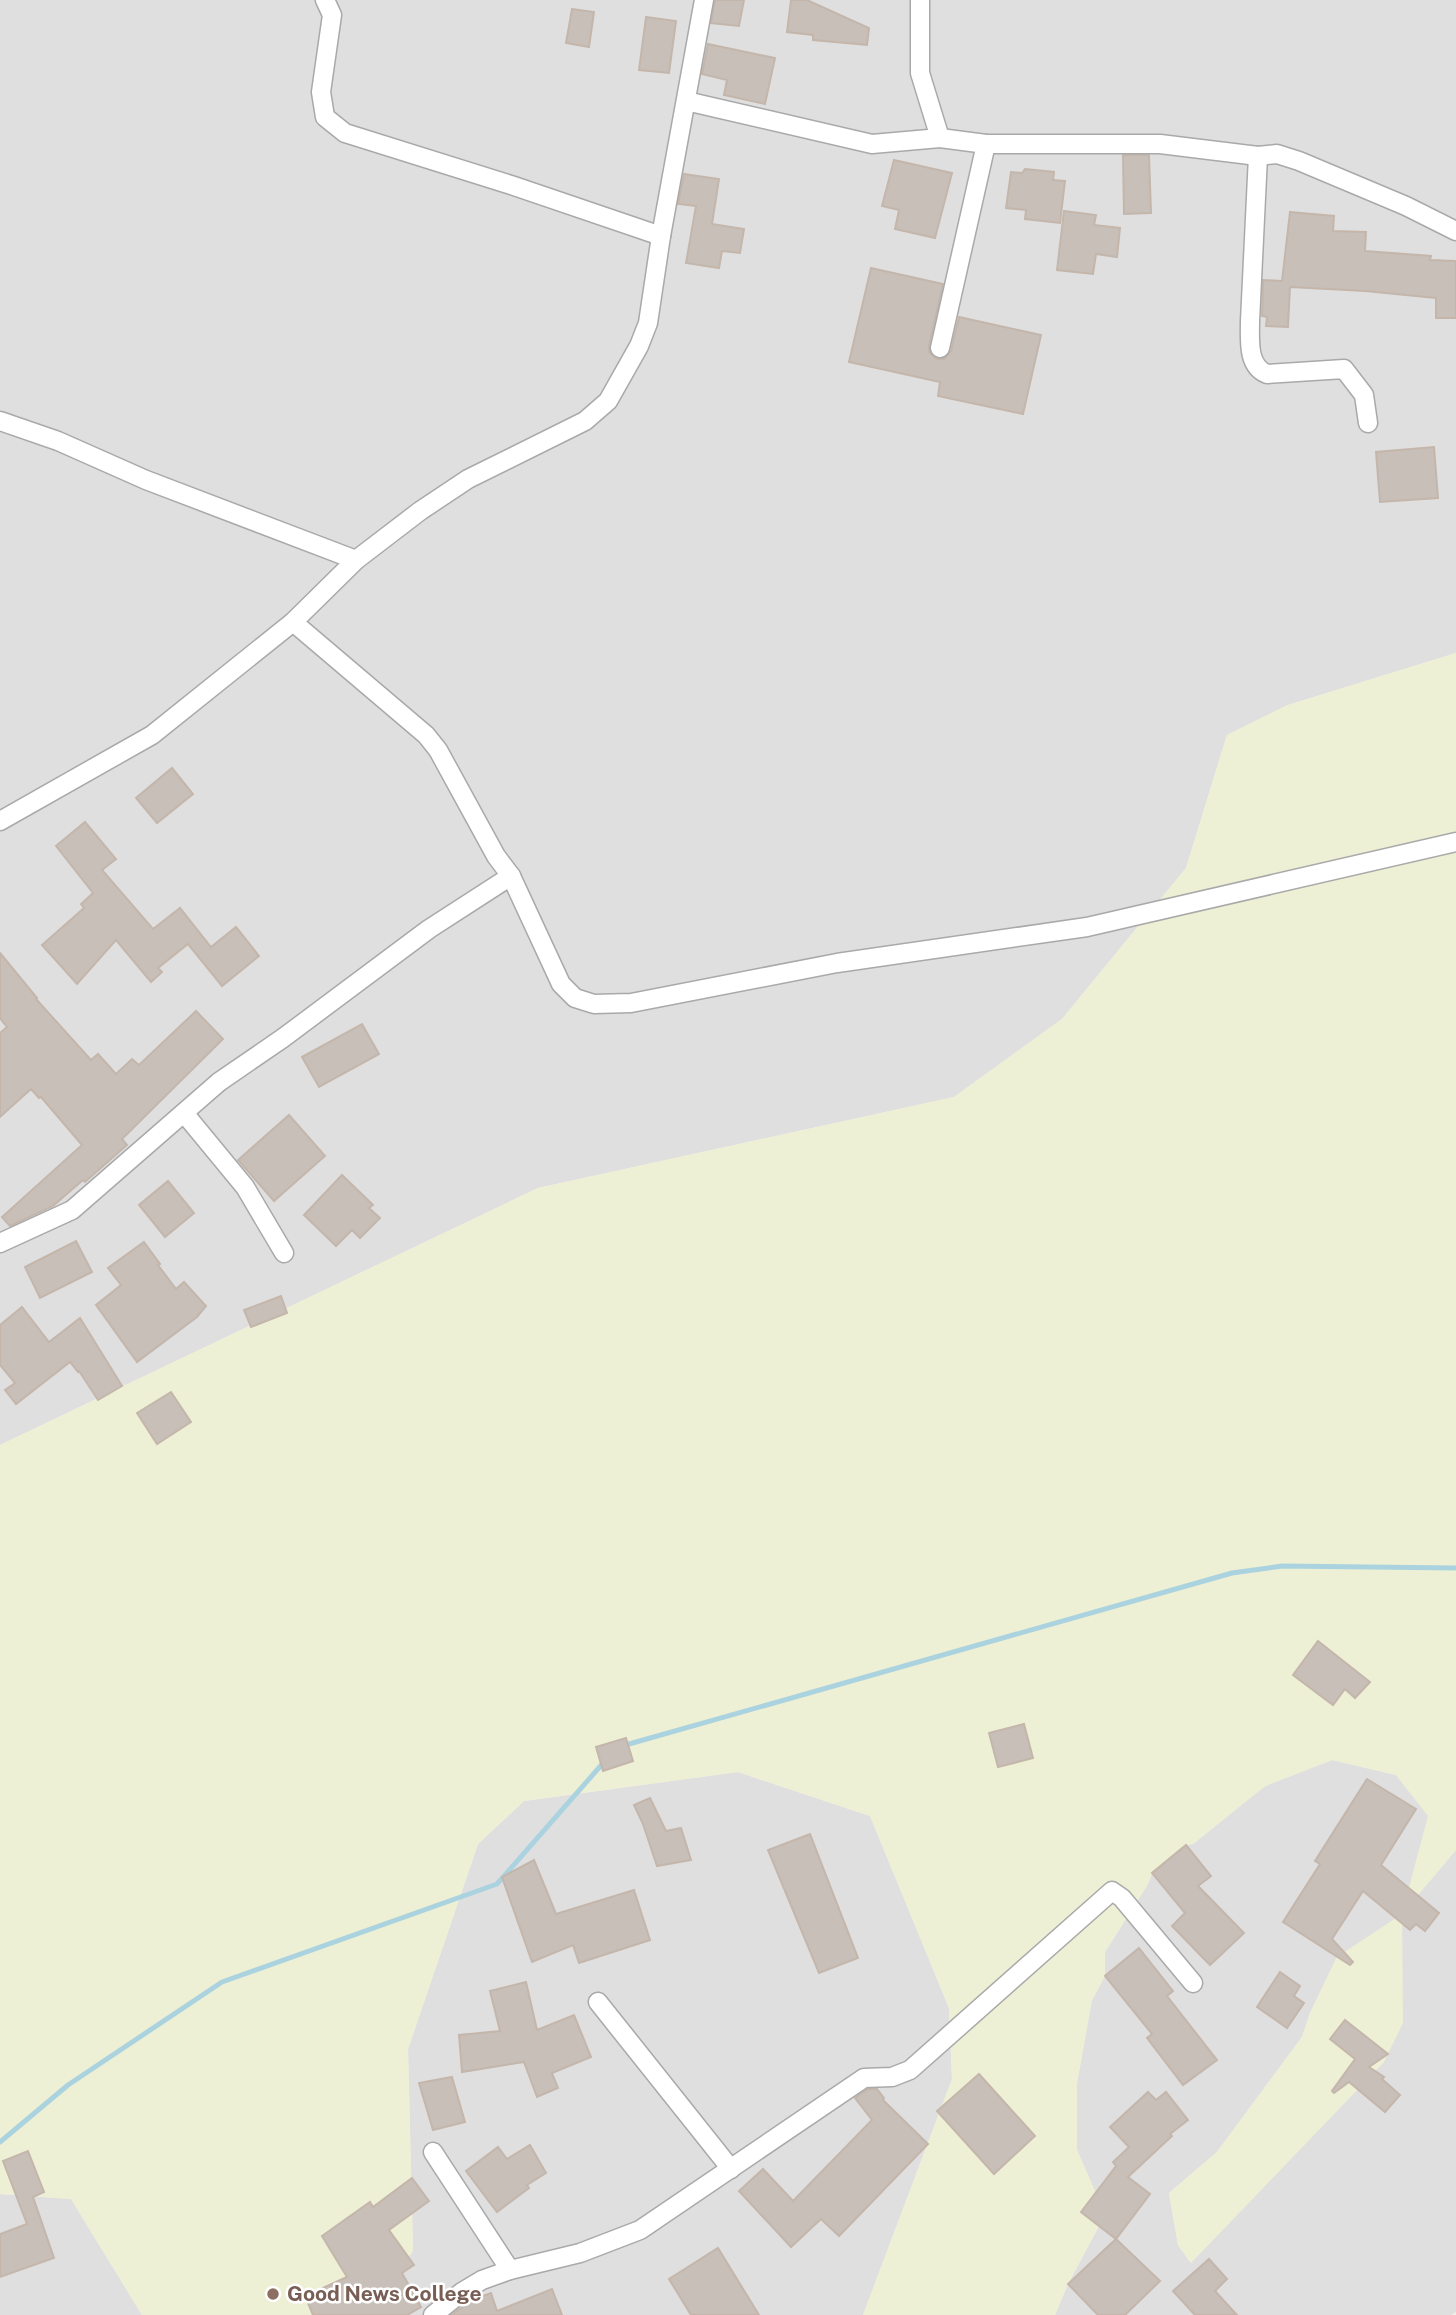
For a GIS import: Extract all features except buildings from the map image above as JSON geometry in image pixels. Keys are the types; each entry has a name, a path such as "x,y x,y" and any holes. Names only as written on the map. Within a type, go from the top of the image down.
{"street":[{"path":"325,0 332,15 321,92 325,117 345,133 661,236"},
{"path":"0,821 152,735 293,622 356,560 420,511 468,479 585,421 613,394 648,323 704,0"},
{"path":"920,0 920,73 940,138"},
{"path":"686,102 872,144 940,138 986,144 1160,144 1258,156 1277,154 1405,206 1456,231"},
{"path":"940,348 986,144"},
{"path":"1258,156 1250,321 1253,360 1259,371 1267,374 1345,369 1364,395 1368,423"},
{"path":"0,421 58,441 146,480 356,560"},
{"path":"293,622 426,735 438,750 496,856 511,876 561,984 575,998 594,1004 631,1003 837,963 1087,927 1456,842"},
{"path":"0,1243 72,1210 219,1082 429,929 511,876"},
{"path":"184,1113 245,1187 284,1253"},
{"path":"433,2315 482,2280 510,2270 580,2253 640,2230 864,2078 892,2077 910,2070 1112,1891 1122,1898 1193,1983"},
{"path":"598,2002 731,2169"},
{"path":"433,2152 510,2270"}],"shaded area":[{"path":"0,0 1456,0 1456,653 1288,705 1227,735 1186,868 1062,1019 954,1097 538,1188 0,1445"},
{"path":"1332,1760 1396,1775 1429,1816 1403,1912 1456,1850 1456,2312 1451,2315 1055,2315 1068,2284 1105,2215 1077,2150 1077,2083 1092,2000 1105,1976 1105,1952 1148,1884 1152,1873 1265,1786","holes":["1337,1957 1384,2062 1190,2262 1178,2245 1169,2193 1217,2152 1302,2037 1310,2013"]},
{"path":"738,1772 870,1816 949,2008 952,2079 863,2315 367,2315 413,2251 408,2049 478,1844 524,1801"},
{"path":"0,2194 71,2199 142,2315 0,2315"}],"green space":[{"path":"1456,653 1456,1850 1402,1914 1428,1816 1396,1775 1332,1760 1265,1786 1193,1844 1185,1845 1152,1873 1148,1884 1105,1952 1105,1976 1092,2000 1077,2083 1077,2150 1105,2214 1068,2284 1055,2315 863,2315 952,2079 949,2008 870,1816 738,1772 524,1801 478,1844 408,2049 413,2251 375,2309 367,2315 142,2315 71,2199 0,2194 0,1445 538,1188 954,1097 1062,1019 1186,868 1227,735 1288,705"},
{"path":"1402,1914 1403,2023 1384,2062 1191,2263 1178,2245 1169,2193 1217,2152 1302,2037 1310,2013 1337,1957"}],"waterway":[{"path":"622,1746 1232,1573 1282,1566 1456,1568"},
{"path":"0,2142 68,2085 222,1982 497,1884 604,1762"}],"place":[{"name":"Good News College","path":"273,2294"}]}
